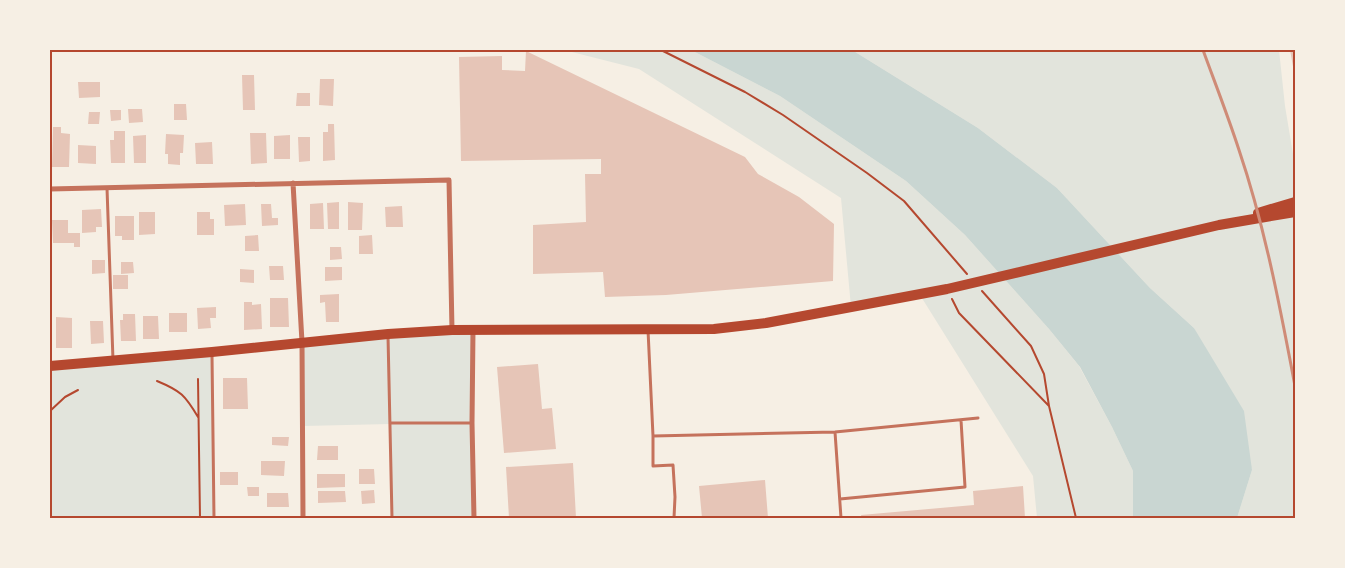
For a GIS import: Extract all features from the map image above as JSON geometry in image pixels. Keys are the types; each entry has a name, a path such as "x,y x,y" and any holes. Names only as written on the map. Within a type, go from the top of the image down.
{"main road":[{"path":"1219,226 1295,202"},
{"path":"50,366 388,334 452,330 714,329 766,323 947,289 1219,226 1295,212"}],"street":[{"path":"50,189 449,180 452,330"},
{"path":"293,183 302,342 303,518"},
{"path":"473,329 474,518"}],"lane":[{"path":"107,188 113,360"},
{"path":"648,330 653,466 673,465 674,518"},
{"path":"388,334 392,518"},
{"path":"212,352 214,518"},
{"path":"653,436 835,432 978,418"},
{"path":"840,499 965,487 961,420"},
{"path":"390,423 472,423"},
{"path":"835,432 841,518"}],"path":[{"path":"661,50 745,92 783,114 867,173 904,202 968,275"},
{"path":"947,289 959,313 1049,406"},
{"path":"980,289 1031,346 1044,374 1049,406 1076,518"},
{"path":"198,379 200,518"},
{"path":"157,381 174,388 187,400 199,419"},
{"path":"50,518 50,411 65,397 78,390"}],"shaded area":[{"path":"564,50 691,50 780,96 906,181 965,235 1049,329 1079,366 1133,471 1133,518 1037,518 1033,476 920,295 851,307 841,198 639,69"},
{"path":"691,50 852,50 978,128 1057,188 1150,288 1194,328 1244,411 1252,470 1237,518 1133,518 1133,471 1080,367 1049,329 965,235 906,181 780,96"},
{"path":"852,50 1279,50 1285,106 1295,166 1295,518 1237,518 1252,470 1194,328 1150,288 1057,188 978,128"},
{"path":"473,329 474,518 392,518 390,424 303,426 302,342"},
{"path":"212,352 214,518 50,518 50,366"}],"building":[{"path":"1290,50 1295,50 1295,72 1294,72"},
{"path":"526,51 745,157 758,174 799,197 834,224 833,281 666,295 605,297 603,272 533,274 533,225 586,222 585,174 601,174 601,159 461,161 459,57 502,56 502,70 525,71"},
{"path":"242,75 254,75 255,110 243,110"},
{"path":"320,79 334,79 333,106 319,105"},
{"path":"78,82 100,82 100,97 79,98"},
{"path":"297,93 310,93 310,106 296,106"},
{"path":"174,104 186,104 187,120 174,120"},
{"path":"128,109 142,109 143,122 129,123"},
{"path":"110,110 121,110 121,120 111,121"},
{"path":"89,112 100,112 99,124 88,124"},
{"path":"328,124 334,124 335,160 323,161 323,132 328,132"},
{"path":"53,127 61,127 61,133 70,134 69,167 52,167"},
{"path":"114,131 125,131 125,163 111,163 110,140 114,140"},
{"path":"250,133 266,133 267,163 251,164"},
{"path":"166,134 184,135 183,153 180,153 180,165 168,164 168,154 165,154"},
{"path":"146,135 146,163 134,163 133,136"},
{"path":"290,135 290,159 274,159 274,136"},
{"path":"298,137 310,137 310,161 299,162"},
{"path":"212,142 213,164 196,164 195,143"},
{"path":"78,145 96,146 96,164 78,163"},
{"path":"339,202 339,229 328,229 327,203"},
{"path":"348,202 363,203 362,230 348,230"},
{"path":"323,203 324,229 310,229 310,204"},
{"path":"245,204 246,225 225,226 224,205"},
{"path":"261,204 271,204 272,218 278,218 278,225 262,226"},
{"path":"402,206 403,227 386,227 385,207"},
{"path":"101,209 102,227 96,227 96,232 82,233 82,210"},
{"path":"139,212 155,212 155,234 139,235"},
{"path":"197,212 210,212 210,219 214,219 214,235 197,235"},
{"path":"115,216 134,216 134,240 122,240 122,236 115,236"},
{"path":"52,220 68,220 68,233 80,233 80,247 74,247 74,243 53,243"},
{"path":"258,235 259,251 245,251 245,236"},
{"path":"372,235 373,254 359,254 359,236"},
{"path":"330,247 341,247 342,259 330,260"},
{"path":"92,260 105,260 105,273 92,274"},
{"path":"121,262 133,262 134,273 121,274"},
{"path":"269,266 283,266 284,280 270,280"},
{"path":"325,267 342,267 342,280 325,281"},
{"path":"240,269 254,270 254,283 240,282"},
{"path":"113,275 128,275 128,289 113,289"},
{"path":"339,294 339,322 326,322 325,302 320,303 320,295"},
{"path":"270,298 288,298 289,327 270,327"},
{"path":"244,302 252,302 252,305 261,304 262,329 244,330"},
{"path":"216,307 216,318 210,318 211,328 198,329 197,308"},
{"path":"169,313 187,313 187,332 169,332"},
{"path":"123,314 135,314 136,341 121,341 120,320 123,320"},
{"path":"143,316 158,316 159,339 143,339"},
{"path":"56,317 72,318 72,348 56,348"},
{"path":"90,321 103,321 104,343 91,344"},
{"path":"538,364 542,409 552,408 556,449 504,453 497,367"},
{"path":"223,378 247,378 248,409 223,409"},
{"path":"272,437 289,437 288,446 272,445"},
{"path":"318,446 338,446 338,460 317,460"},
{"path":"261,461 285,461 284,476 261,475"},
{"path":"573,463 576,518 509,518 506,467"},
{"path":"359,469 374,469 375,484 359,484"},
{"path":"220,472 238,472 238,485 220,485"},
{"path":"317,474 345,474 345,487 317,488"},
{"path":"765,480 768,518 702,518 699,486"},
{"path":"1023,486 1025,518 862,518 861,515 974,505 973,491"},
{"path":"247,487 259,487 259,496 248,496"},
{"path":"374,490 375,503 362,504 361,491"},
{"path":"318,491 345,491 346,502 318,503"},
{"path":"267,493 288,493 289,507 267,507"},
{"path":"327,516 340,516 340,518 327,518"}],"railway":[{"path":"1203,50 1235,137 1257,208 1278,297 1295,386"}]}
